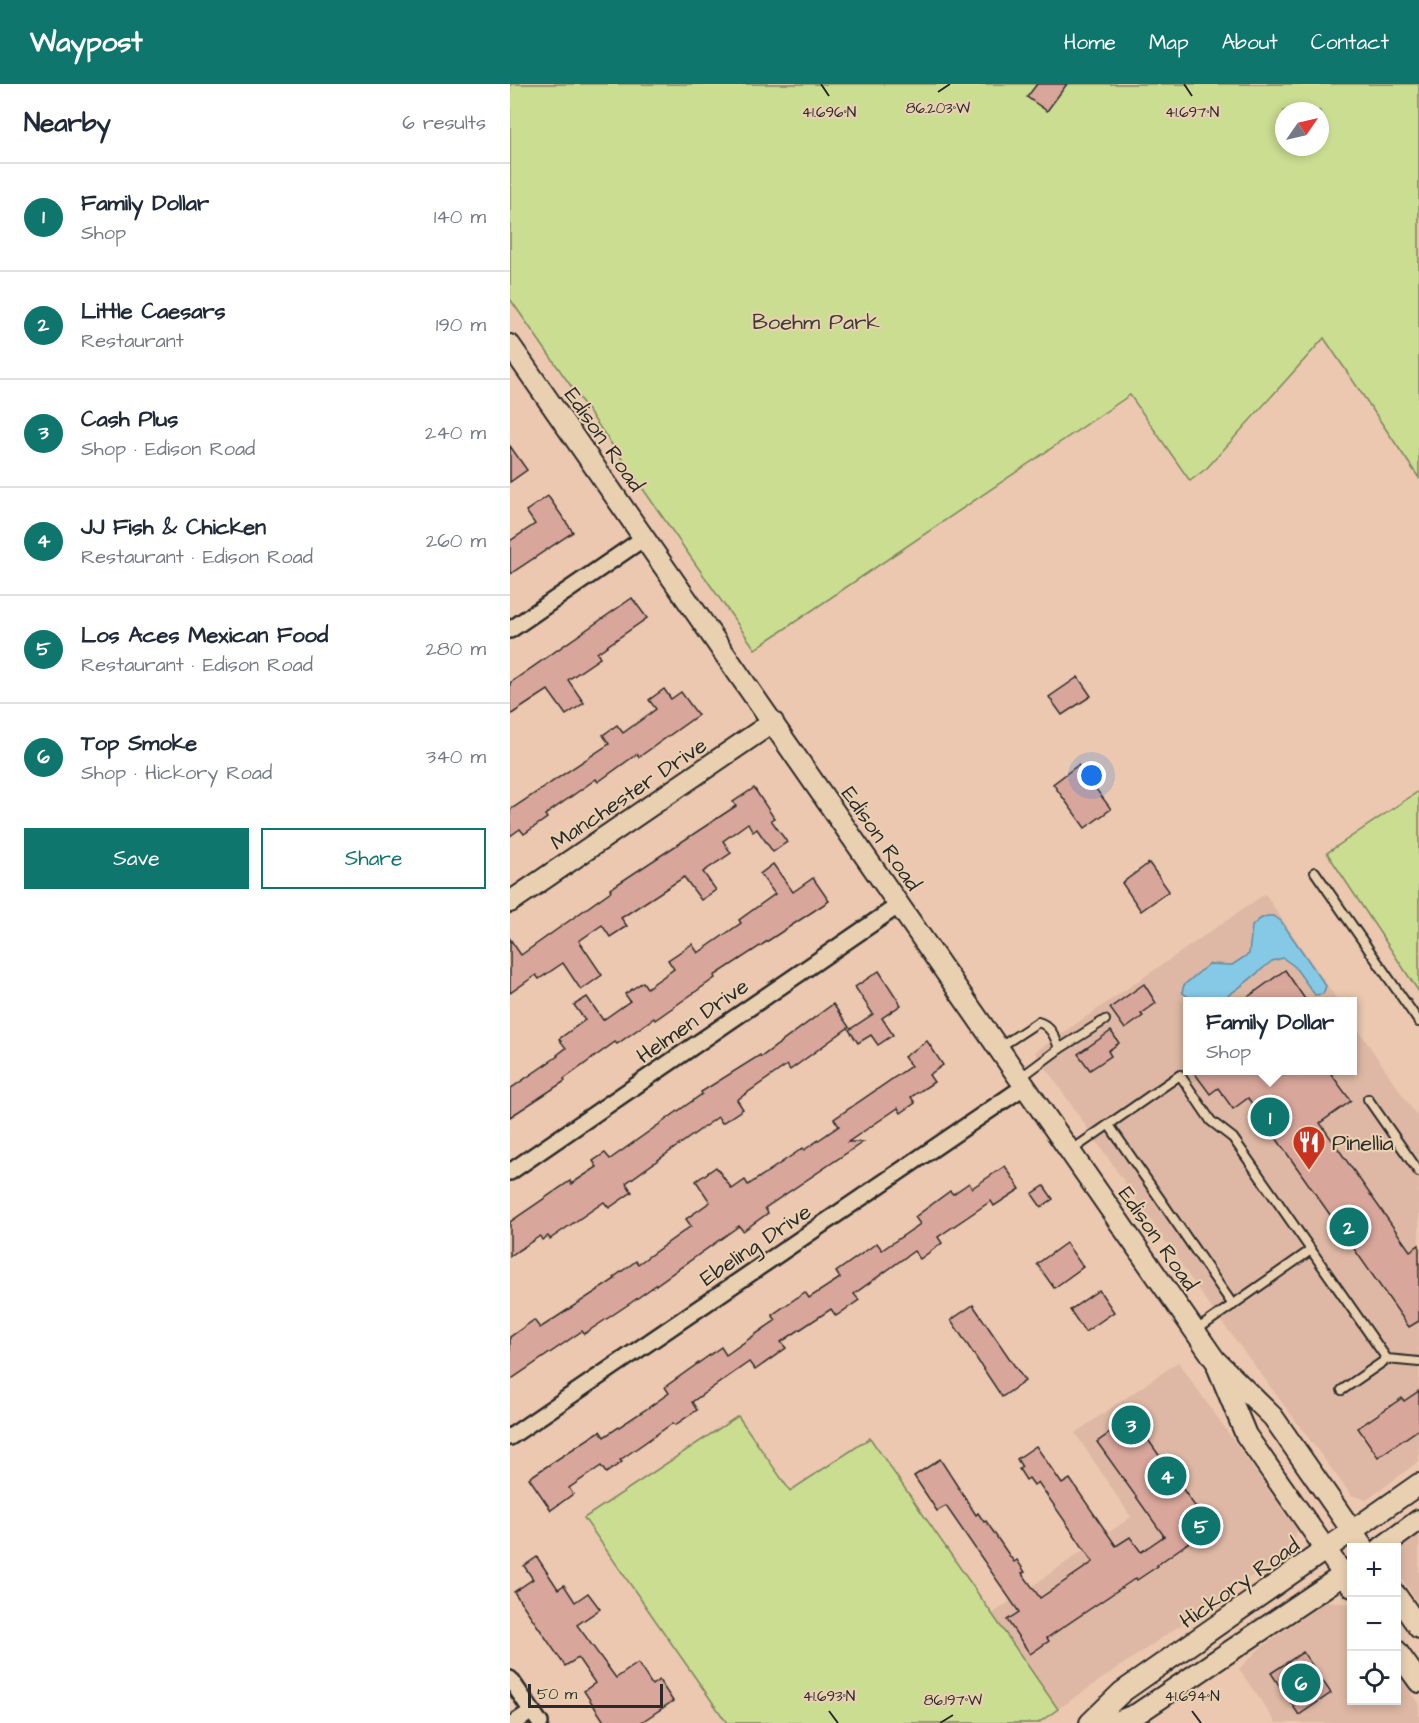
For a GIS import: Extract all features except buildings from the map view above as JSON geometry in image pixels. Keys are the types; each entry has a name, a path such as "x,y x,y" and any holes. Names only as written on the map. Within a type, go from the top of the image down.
{"main road":[{"name":"Edison Road","path":"513,355 773,722 1215,1360 1273,1417 1359,1540"},
{"name":"Manchester Drive","path":"510,902 773,722"},
{"name":"Edison Road","path":"1215,1360 1246,1435 1326,1550 1347,1575"},
{"name":"Hickory Road","path":"1090,1723 1122,1692 1326,1550 1359,1540 1419,1484"},
{"path":"1388,1543 1419,1520"},
{"path":"1114,1723 1137,1714 1347,1578"},
{"path":"1398,1597 1419,1628"},
{"path":"1397,1651 1419,1682"}],"street":[{"path":"510,630 644,538"},
{"name":"Helmen Drive","path":"510,1172 899,905"},
{"name":"Ebeling Drive","path":"510,1437 1022,1082"},
{"path":"510,1679 536,1717 514,1723"}],"lane":[{"path":"1315,872 1419,1022"},
{"path":"1022,1082 1059,1049 1104,1020"},
{"path":"998,1048 1038,1022 1045,1024 1055,1038 1059,1049"},
{"path":"1070,1151 1180,1075 1211,1121 1233,1138 1387,1359"},
{"path":"1368,1099 1419,1172"},
{"path":"1109,1125 1233,1305"},
{"path":"1195,1331 1311,1250"},
{"path":"1342,1390 1387,1359 1419,1362"}],"shaded area":[{"path":"1265,894 1335,997 1183,997 1183,1075 1357,1075 1357,1028 1419,1119 1419,1461 1367,1500 1351,1495 1207,1302 1035,1052"},
{"path":"1178,1362 1297,1530 1293,1548 1058,1709 992,1614 1131,1517 1075,1433"},
{"path":"1419,1534 1419,1605 1401,1577 1401,1547"},
{"path":"1326,1601 1347,1604 1347,1705 1401,1705 1401,1678 1419,1705 1419,1723 1276,1723 1239,1669 1260,1648"}],"green space":[{"name":"Boehm Park","path":"510,84 1419,84 1419,478 1324,338 1207,468 1190,481 1130,395 755,649 510,299"},
{"path":"1419,791 1419,992 1327,853"},
{"path":"738,1416 790,1491 870,1438 1058,1709 1038,1723 727,1723 584,1518"}],"water":[{"path":"1274,916 1281,921 1326,986 1323,994 1315,995 1294,966 1283,958 1272,961 1226,997 1189,997 1182,992 1184,985 1209,964 1232,965 1249,954 1252,926 1260,919"}],"place":[{"name":"Family Dollar","path":"1270,1117"},
{"name":"Pinellia","path":"1309,1171"},
{"name":"Little Caesars","path":"1349,1227"},
{"name":"Cash Plus","path":"1131,1425"},
{"name":"JJ Fish & Chicken","path":"1167,1476"},
{"name":"Los Aces Mexican Food","path":"1201,1526"},
{"name":"Top Smoke","path":"1301,1683"}]}
